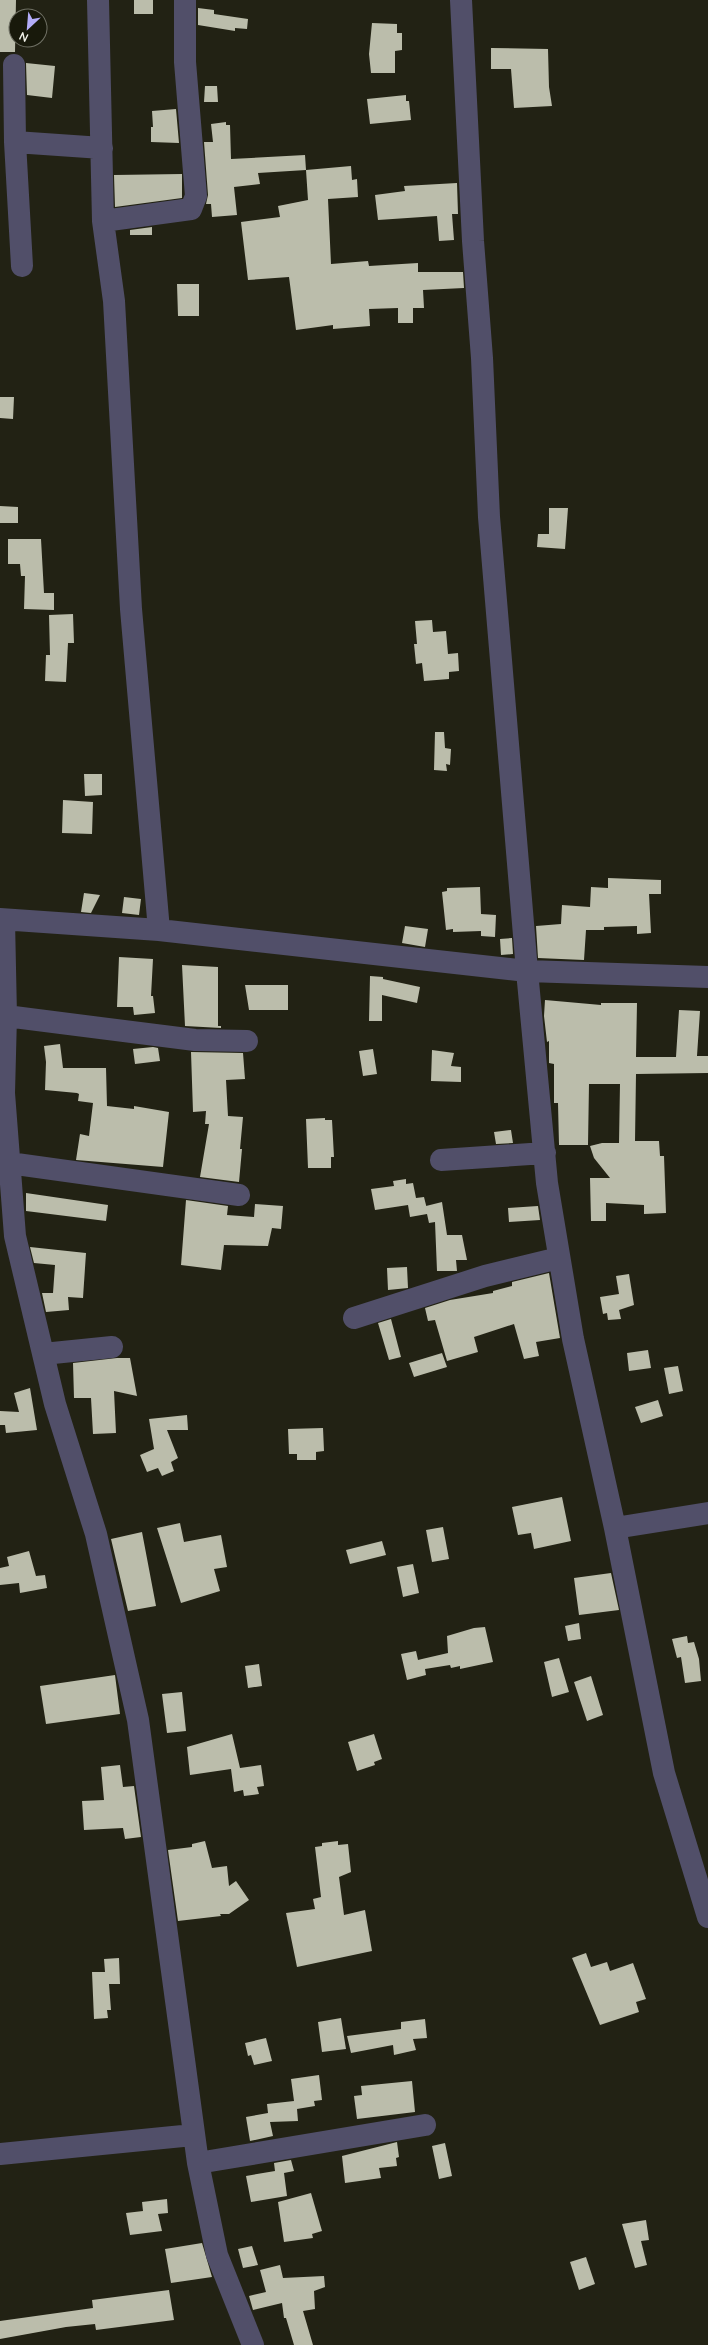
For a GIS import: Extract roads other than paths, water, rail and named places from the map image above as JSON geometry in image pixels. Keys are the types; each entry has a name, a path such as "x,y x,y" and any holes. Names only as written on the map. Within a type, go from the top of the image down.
{"street":[{"path":"98,0 103,221 114,301 131,609 159,930"},
{"path":"103,221 191,209 196,196 185,62 185,0"},
{"path":"460,0 489,517 527,971 547,1183 573,1339 615,1528 664,1773 708,1917"},
{"path":"14,65 15,142 22,266"},
{"path":"15,142 102,148"},
{"path":"253,2345 217,2255 198,2164 138,1720 96,1534 55,1404 15,1236 4,1092 6,1016 2,920 159,930 527,971 708,977"},
{"path":"6,1016 195,1040 247,1040"},
{"path":"441,1160 545,1154"},
{"path":"9,1163 240,1195"},
{"path":"354,1318 485,1276 559,1258"},
{"path":"43,1354 112,1347"},
{"path":"615,1528 708,1513"},
{"path":"198,2164 425,2125"},
{"path":"0,2154 193,2135"}]}
